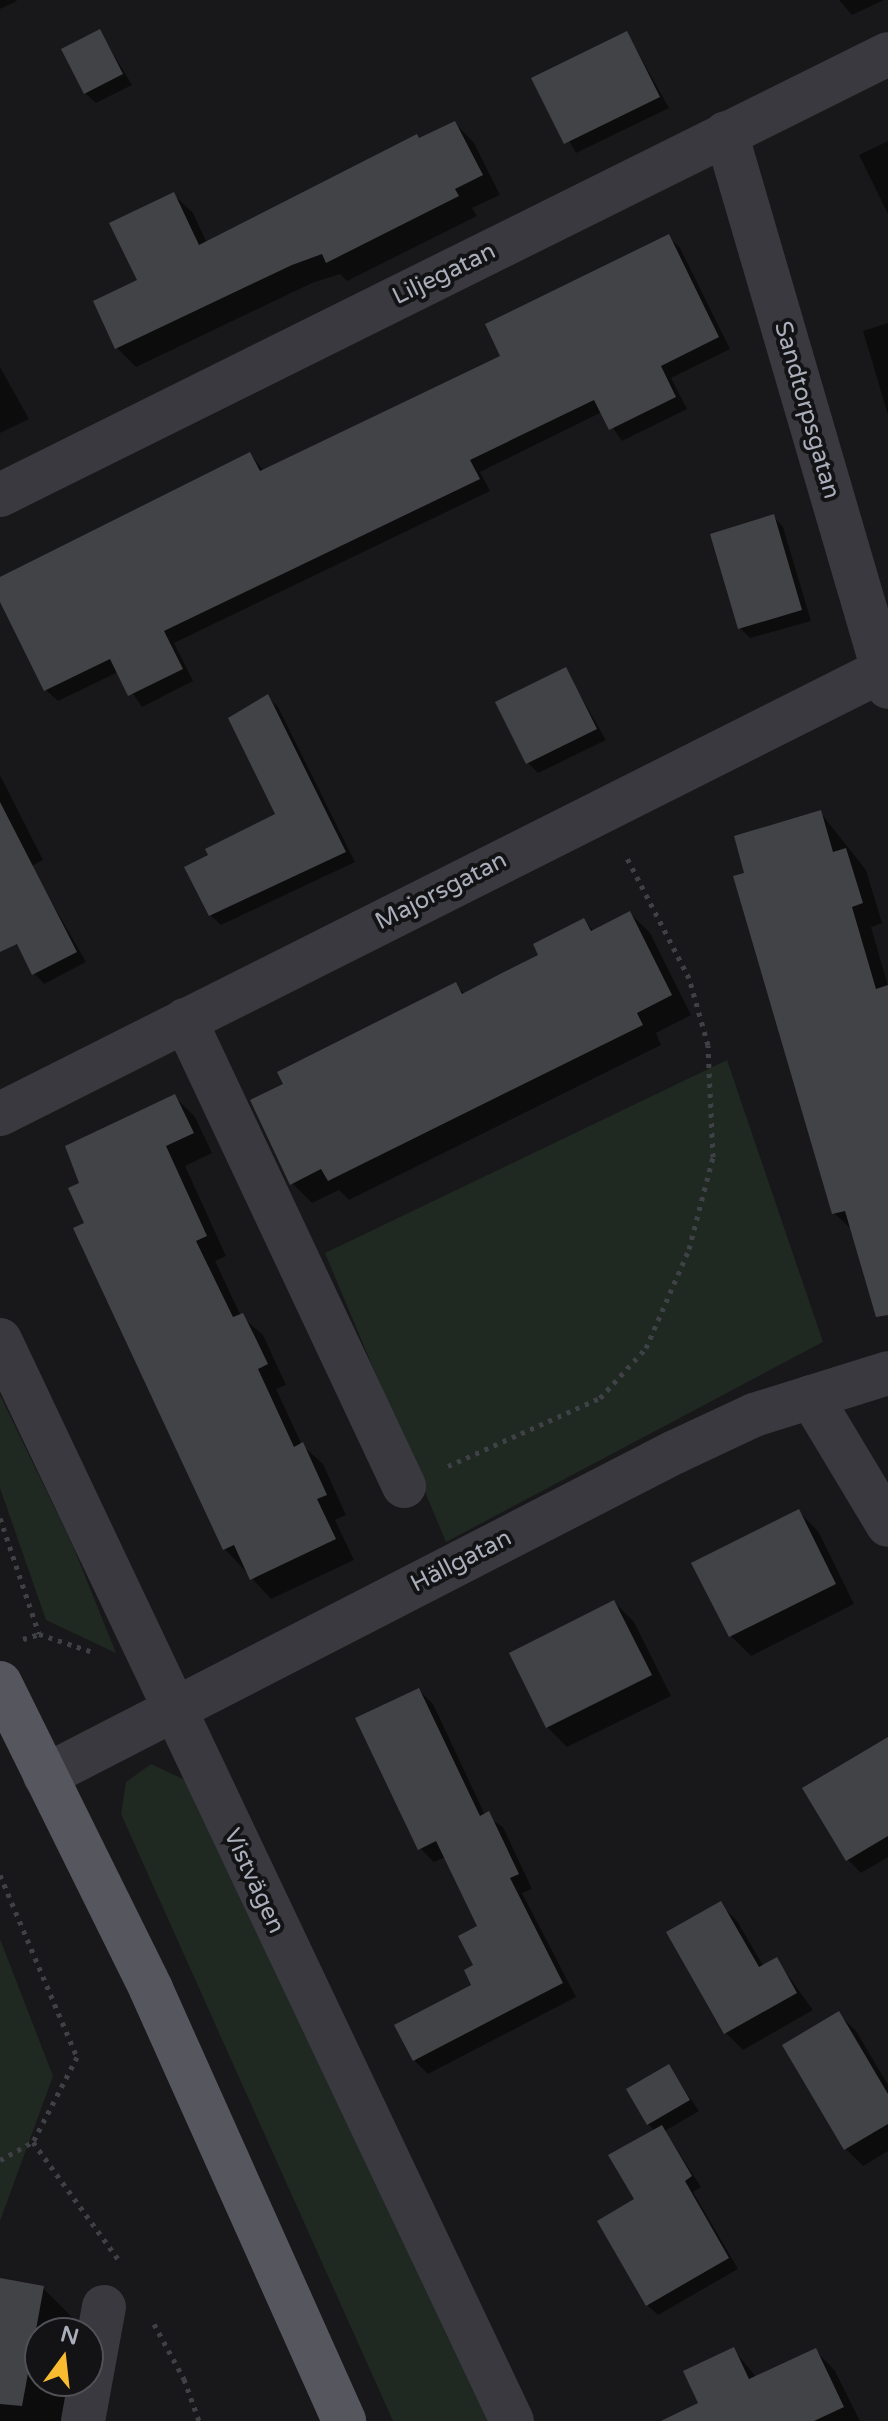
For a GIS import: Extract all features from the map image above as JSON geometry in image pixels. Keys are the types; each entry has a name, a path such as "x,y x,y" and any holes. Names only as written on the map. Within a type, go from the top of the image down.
{"main road":[{"path":"6,1663 45,1776 151,1989 344,2421"}],"street":[{"name":"Liljegatan","path":"0,495 888,54"},
{"name":"Sandtorpsgatan","path":"726,133 886,678"},
{"name":"Majorsgatan","path":"0,1114 602,811 886,678"},
{"path":"185,1020 404,1486"},
{"name":"Vistvägen","path":"0,1340 512,2421"},
{"name":"Hällgatan","path":"45,1776 164,1691 675,1452 811,1397 888,1373"},
{"path":"811,1397 888,1525"},
{"path":"83,2421 104,2307"}],"path":[{"path":"404,1486 600,1398 646,1348 689,1249 713,1157 708,1045 689,978 602,811"},
{"path":"0,1518 39,1634 164,1691"},
{"path":"6,1663 39,1634"},
{"path":"0,1875 77,2057 33,2142 0,2160"},
{"path":"33,2142 122,2266"},
{"path":"151,2317 184,2379 199,2421"}],"shaded area":[{"path":"727,1060 823,1342 446,1542 325,1253"},
{"path":"0,1395 73,1546 116,1653 46,1620 0,1488"},
{"path":"151,1764 187,1781 491,2421 393,2421 121,1814 126,1782"},
{"path":"0,1939 53,2076 0,2221"}],"building":[{"path":"100,29 123,74 84,94 61,49"},
{"path":"627,31 660,97 564,144 531,78"},
{"path":"455,121 483,175 455,189 459,196 326,263 322,254 292,265 115,349 93,301 137,280 109,223 174,192 199,245 417,134 419,138"},
{"path":"669,234 719,337 661,366 676,397 609,430 594,400 470,460 480,479 164,631 183,669 128,696 110,659 44,691 0,602 0,577 250,452 260,471 500,356 485,324"},
{"path":"774,514 802,610 738,629 710,534"},
{"path":"566,667 597,729 526,764 495,702"},
{"path":"268,694 346,852 209,916 184,867 208,855 205,849 275,814 228,718"},
{"path":"0,802 77,952 32,975 17,944 0,952"},
{"path":"821,810 833,852 846,848 863,903 852,907 876,989 888,985 888,1315 876,1317 845,1211 832,1214 733,876 744,873 734,836"},
{"path":"630,911 672,995 637,1013 643,1025 328,1181 321,1169 290,1185 250,1100 283,1084 277,1072 456,982 462,994 538,955 533,944 584,918 591,931"},
{"path":"175,1094 194,1133 166,1146 207,1236 196,1241 233,1317 243,1313 268,1364 258,1369 294,1447 303,1442 327,1495 317,1499 336,1539 250,1580 234,1545 223,1550 73,1228 84,1223 68,1188 79,1183 65,1146"},
{"path":"799,1509 836,1584 729,1637 691,1563"},
{"path":"614,1600 652,1675 546,1728 509,1653"},
{"path":"419,1688 480,1816 489,1811 519,1874 510,1878 563,1983 413,2061 394,2025 471,1985 464,1970 473,1965 458,1936 477,1926 436,1841 418,1850 355,1718"},
{"path":"888,1737 888,1836 846,1861 802,1788"},
{"path":"721,1901 759,1967 777,1957 797,1993 724,2034 666,1932"},
{"path":"839,2011 888,2094 888,2124 844,2150 782,2045"},
{"path":"669,2064 690,2100 647,2125 626,2089"},
{"path":"662,2125 692,2176 685,2181 729,2258 646,2306 597,2221 634,2199 608,2155"},
{"path":"0,2278 44,2286 38,2317 24,2317 22,2406 0,2404"},
{"path":"734,2347 749,2379 816,2348 844,2407 814,2421 661,2421 698,2403 683,2371"}]}
